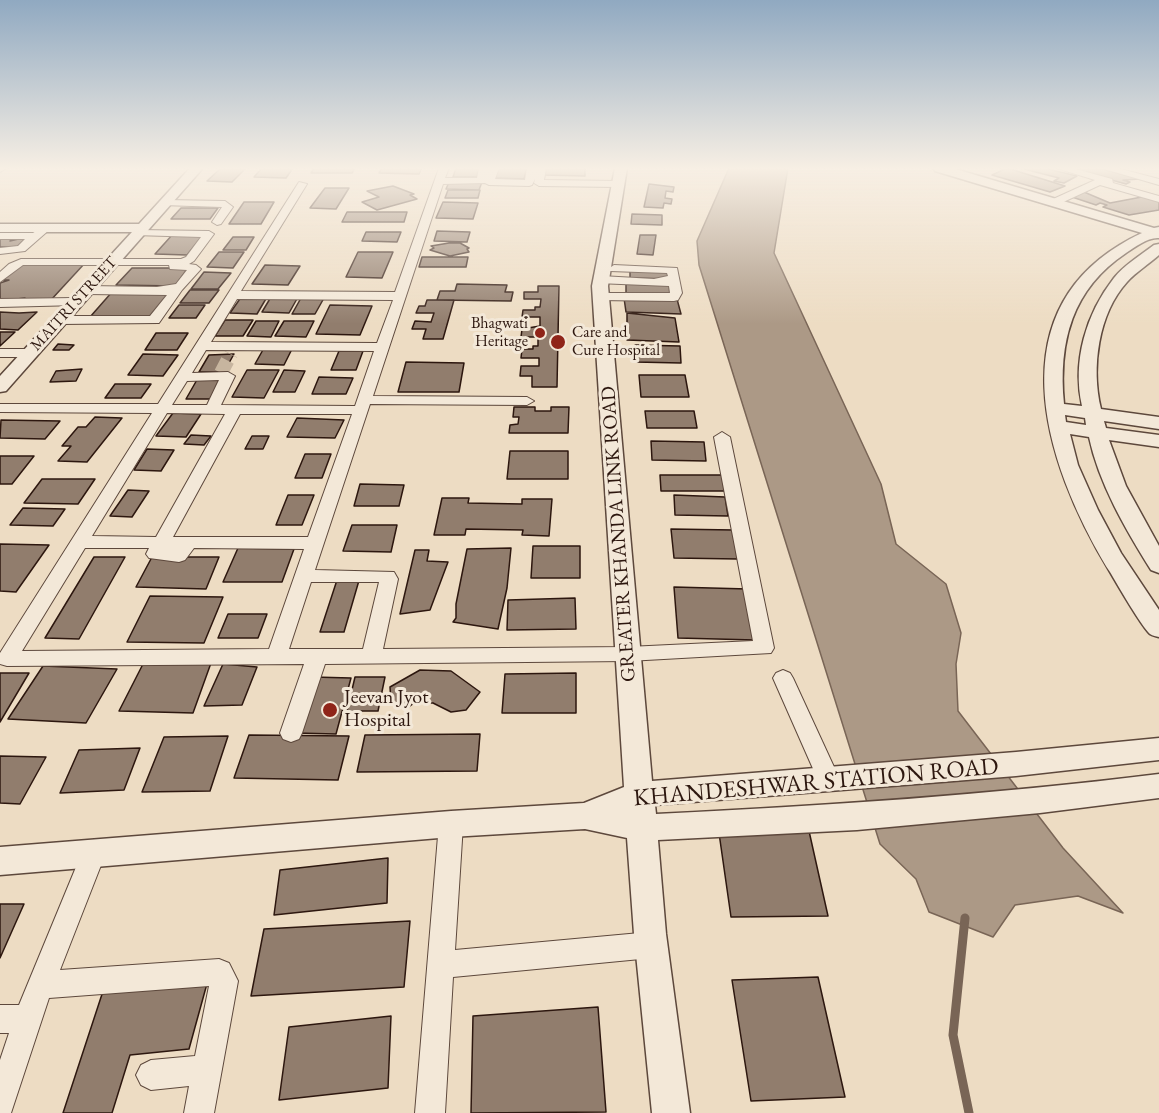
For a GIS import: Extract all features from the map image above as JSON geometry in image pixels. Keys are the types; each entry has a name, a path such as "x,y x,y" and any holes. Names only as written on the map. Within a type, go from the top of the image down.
{"street":[{"name":"MAITRI STREET","path":"0,387 150,220"},
{"path":"280,220 200,346 187,375 162,409 7,659 628,654 764,648 722,437"},
{"path":"276,657 426,220"},
{"name":"GREATER KHANDA LINK ROAD","path":"612,220 601,281 651,945 671,1113"},
{"path":"1108,220 1158,237"},
{"path":"0,228 40,232 140,231 209,235 187,261 110,264"},
{"path":"0,237 40,232"},
{"path":"0,251 21,249 40,232"},
{"path":"1158,237 1127,244 1088,277 1062,320 1055,346 1052,375 1058,427 1078,488 1094,524 1116,563 1159,628"},
{"path":"1158,237 1117,285 1104,305 1094,327 1088,352 1087,381 1093,423 1118,492 1159,565"},
{"path":"0,262 7,263 0,271"},
{"path":"0,278 21,262 195,269 178,288 88,289"},
{"path":"670,269 673,270 674,279 601,281 670,269"},
{"path":"601,281 671,283 674,284 676,293 674,297 669,297 601,281"},
{"path":"60,320 154,320 176,291 88,289"},
{"path":"233,295 400,296"},
{"path":"0,305 73,304"},
{"path":"200,346 233,350 381,347"},
{"path":"0,353 27,356"},
{"path":"0,359 27,356"},
{"path":"187,375 221,373"},
{"path":"184,393 187,375"},
{"path":"187,375 229,378 212,409"},
{"path":"0,408 235,409 527,401"},
{"path":"1054,408 1093,423 1159,441"},
{"path":"235,409 155,556 179,556 189,542 316,543"},
{"path":"1058,427 1093,423 1159,423"},
{"path":"80,542 162,542"},
{"path":"304,576 387,576 389,579 371,657"},
{"path":"291,733 316,657"},
{"path":"783,678 833,780"},
{"name":"KHANDESHWAR STATION ROAD","path":"585,816 639,794 833,780 1159,749"},
{"name":"KHANDESHWAR STATION ROAD","path":"585,816 642,828 857,817 1040,801 1159,786"},
{"path":"0,861 451,824 585,816"},
{"path":"430,1113 451,824"},
{"path":"0,1102 40,985 93,855"},
{"path":"441,965 651,945"},
{"path":"40,985 219,972 224,981 199,1113"},
{"path":"0,1019 29,1019"},
{"path":"151,1075 208,1069"}],"shaded area":[{"path":"706,220 779,220 774,253 881,484 896,544 946,584 961,633 956,664 958,711 1063,848 1123,913 1078,896 1015,905 993,937 929,912 916,879 880,844 699,265 697,241"}],"building":[{"path":"232,220 263,220 261,224 229,224"},
{"path":"343,220 405,220 404,222 342,222"},
{"path":"631,220 662,220 662,225 631,224"},
{"path":"437,231 470,232 467,242 434,241"},
{"path":"366,232 401,232 397,242 362,241"},
{"path":"173,234 204,234 187,255 155,254"},
{"path":"640,235 656,235 653,255 637,254"},
{"path":"0,237 14,237 10,241 27,237 17,247 0,247"},
{"path":"233,237 254,237 246,250 223,250"},
{"path":"460,243 469,248 467,249 469,252 450,256 430,250 434,248 431,246"},
{"path":"219,252 244,252 233,268 207,267"},
{"path":"358,252 393,252 382,278 346,277"},
{"path":"422,257 468,257 466,267 419,267"},
{"path":"21,263 85,263 50,301 23,301 25,298 0,301 0,283 9,280 3,280"},
{"path":"265,265 300,266 288,285 252,284"},
{"path":"132,268 188,268 175,286 116,285"},
{"path":"630,270 669,270 670,279 630,278"},
{"path":"204,272 231,273 218,289 191,289"},
{"path":"626,283 671,284 671,296 626,296"},
{"path":"457,284 507,285 505,292 513,292 511,301 437,300 440,291 455,291"},
{"name":"Bhagwati Heritage","path":"538,286 559,286 557,387 532,387 532,376 520,376 521,366 539,366 539,358 521,358 522,349 533,349 533,346 538,346 538,337 521,337 522,329 540,326 540,317 522,317 523,310 535,310 535,307 540,307 541,299 524,299 524,292 538,292"},
{"path":"190,290 219,290 209,303 180,303"},
{"path":"112,292 170,293 150,318 90,317"},
{"path":"242,296 267,297 257,314 230,313"},
{"path":"271,297 298,297 289,313 262,312"},
{"path":"301,298 324,298 315,314 292,314"},
{"path":"624,298 677,299 681,314 626,312"},
{"path":"427,300 454,300 443,339 423,339 426,329 412,329 415,321 431,322 434,313 416,313 419,306 425,306"},
{"path":"179,305 205,305 196,318 169,318"},
{"path":"330,305 372,306 360,335 316,334"},
{"path":"0,312 37,312 18,330 0,329"},
{"path":"627,313 675,318 679,342 627,340"},
{"path":"225,320 253,320 243,336 215,336"},
{"path":"256,321 279,321 271,337 247,336"},
{"path":"284,321 314,321 306,337 275,336"},
{"path":"0,332 15,332 0,346"},
{"path":"156,333 188,333 177,350 145,350"},
{"path":"58,344 74,345 69,350 53,350"},
{"path":"635,345 680,346 681,363 635,362"},
{"path":"264,348 292,349 284,365 255,364"},
{"path":"339,351 363,351 356,370 331,370"},
{"path":"143,354 178,355 163,376 128,375"},
{"path":"234,354 224,372 199,372 209,355"},
{"path":"406,362 464,363 459,392 398,392"},
{"path":"82,369 76,381 50,382 56,371"},
{"path":"247,370 279,370 264,398 232,397"},
{"path":"284,370 305,371 295,392 273,392"},
{"path":"639,375 685,375 689,397 641,397"},
{"path":"319,377 353,378 346,394 312,394"},
{"path":"198,378 226,378 215,399 186,399"},
{"path":"115,384 151,384 141,398 105,398"},
{"path":"514,407 535,407 535,411 551,411 551,407 569,407 568,433 509,433 510,425 518,424 519,417 513,417"},
{"path":"645,411 694,411 697,428 647,428"},
{"path":"173,413 201,414 186,437 156,436"},
{"path":"95,417 122,418 87,462 58,461 71,446 62,446 78,427 86,427"},
{"path":"297,418 344,420 335,438 287,437"},
{"path":"1,420 60,421 45,439 0,438"},
{"path":"191,435 211,436 204,445 184,444"},
{"path":"252,436 269,436 263,449 245,449"},
{"path":"651,441 704,442 706,461 652,460"},
{"path":"147,449 174,450 161,471 134,470"},
{"path":"510,451 568,451 568,479 507,479"},
{"path":"305,454 331,454 322,478 295,478"},
{"path":"0,456 34,456 12,484 0,484"},
{"path":"660,475 725,475 728,491 661,491"},
{"path":"42,479 95,479 78,504 24,503"},
{"path":"360,484 404,485 399,506 354,506"},
{"path":"128,490 149,491 132,517 110,516"},
{"path":"288,495 314,495 302,525 276,525"},
{"path":"674,495 725,497 728,516 675,515"},
{"path":"442,498 469,498 468,503 522,504 522,499 552,499 549,536 522,535 523,530 466,529 465,535 434,535"},
{"path":"23,508 65,509 53,526 10,525"},
{"path":"352,525 397,525 391,552 343,551"},
{"path":"671,529 734,530 738,559 674,558"},
{"path":"0,544 49,545 16,592 0,591"},
{"path":"533,546 580,546 580,578 531,578"},
{"path":"238,548 294,549 282,582 223,582"},
{"path":"511,548 507,588 498,629 453,622 456,618 456,604 467,549"},
{"path":"415,550 429,550 427,561 448,562 430,610 400,614"},
{"path":"94,557 125,557 79,639 45,638"},
{"path":"152,557 219,557 206,589 136,587"},
{"path":"338,577 360,577 344,632 320,632"},
{"path":"674,587 748,589 755,640 678,638"},
{"path":"150,596 223,597 204,643 127,642"},
{"path":"575,598 576,629 507,630 508,600"},
{"path":"228,614 267,614 258,638 218,638"},
{"path":"211,663 193,713 119,711 143,664"},
{"path":"223,664 257,667 242,705 204,706"},
{"path":"43,666 117,669 86,723 8,719"},
{"path":"420,670 451,671 480,692 466,710 451,712 433,703 414,703 406,709 391,702 390,687"},
{"path":"0,673 29,673 0,722"},
{"path":"576,673 576,713 502,713 505,674"},
{"path":"313,677 351,678 336,734 295,733"},
{"path":"355,677 385,677 378,711 347,711"},
{"path":"480,734 477,771 357,772 365,735"},
{"path":"249,735 349,736 338,780 234,778"},
{"path":"228,736 210,791 142,792 164,737"},
{"path":"140,748 124,790 60,793 79,750"},
{"path":"0,756 46,757 20,804 0,803"},
{"path":"809,831 828,916 731,917 719,833"},
{"path":"388,858 387,903 274,915 280,870"},
{"path":"0,904 24,904 0,958"},
{"path":"410,921 404,987 251,996 264,929"},
{"path":"818,977 845,1097 751,1101 732,980"},
{"path":"208,980 189,1049 130,1055 112,1113 63,1113 106,982"},
{"path":"598,1007 606,1112 471,1113 473,1016"},
{"path":"391,1016 388,1088 279,1100 289,1027"}],"waterway":[{"path":"965,918 953,1035 969,1113"}],"tunnel":[{"path":"221,373 231,354"}],"place":[{"name":"Bhagwati Heritage","path":"540,333"},
{"name":"Care and Cure Hospital","path":"558,342"},
{"name":"Jeevan Jyot Hospital","path":"330,710"}]}
